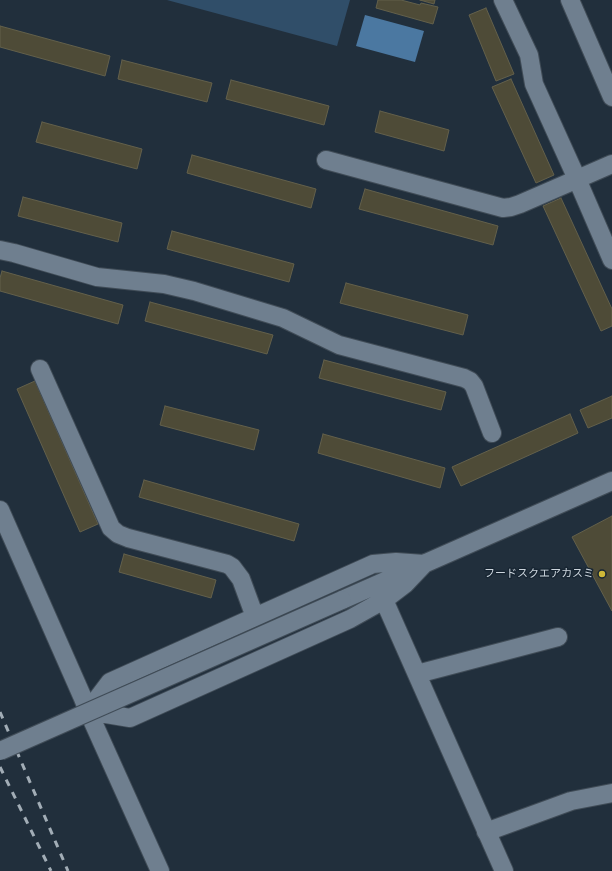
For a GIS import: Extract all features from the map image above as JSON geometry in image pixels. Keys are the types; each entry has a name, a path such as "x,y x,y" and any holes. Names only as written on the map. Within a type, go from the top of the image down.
{"street":[{"path":"503,0 529,55 534,84 612,260"},
{"path":"570,0 612,97"},
{"path":"326,160 503,208 520,204 612,164"},
{"path":"0,250 97,277 164,284 194,291 283,318 339,345 464,378 470,381 474,386 492,433"},
{"path":"40,369 111,528 118,534 128,538 227,564 232,567 241,579 255,617"},
{"path":"0,751 612,481"},
{"path":"0,510 160,871"},
{"path":"88,711 110,682 373,564 396,562 424,564"},
{"path":"88,711 130,718 350,619 384,600 405,584 424,564"},
{"path":"384,600 504,871"},
{"path":"417,674 558,637"},
{"path":"486,832 571,801 612,793"}],"shaded area":[{"path":"167,0 350,0 337,46"},
{"path":"365,15 424,31 415,62 356,46"}],"building":[{"path":"378,0 401,0 420,5 421,3 438,7 433,24 376,8"},
{"path":"420,0 435,0 434,4"},
{"path":"486,8 514,74 496,81 469,15"},
{"path":"0,26 110,56 105,76 0,47"},
{"path":"122,60 212,83 207,102 118,79"},
{"path":"511,79 554,175 536,183 492,87"},
{"path":"231,80 329,106 324,125 226,99"},
{"path":"380,111 449,130 444,151 375,132"},
{"path":"42,122 142,149 137,169 36,142"},
{"path":"192,155 316,189 311,208 187,173"},
{"path":"365,189 498,226 493,245 359,209"},
{"path":"23,197 122,223 118,242 18,216"},
{"path":"561,198 612,309 612,326 601,331 543,206"},
{"path":"172,231 294,264 289,282 167,249"},
{"path":"2,271 123,305 118,324 0,291 0,278"},
{"path":"346,283 468,315 463,335 340,303"},
{"path":"150,302 273,335 267,354 145,321"},
{"path":"324,360 446,392 441,410 319,378"},
{"path":"35,381 98,524 80,532 17,389"},
{"path":"612,396 612,418 588,428 580,410"},
{"path":"165,406 259,430 254,450 160,425"},
{"path":"570,414 578,433 461,486 452,467"},
{"path":"323,434 445,468 440,488 318,453"},
{"path":"144,480 299,524 294,541 139,497"},
{"name":"フードスクエアカスミ","path":"612,516 612,611 572,537"},
{"path":"124,554 216,580 211,598 119,572"}],"railway":[{"path":"0,712 68,871"},
{"path":"0,767 51,871"}],"place":[{"name":"フードスクエアカスミ","path":"602,574"}]}
